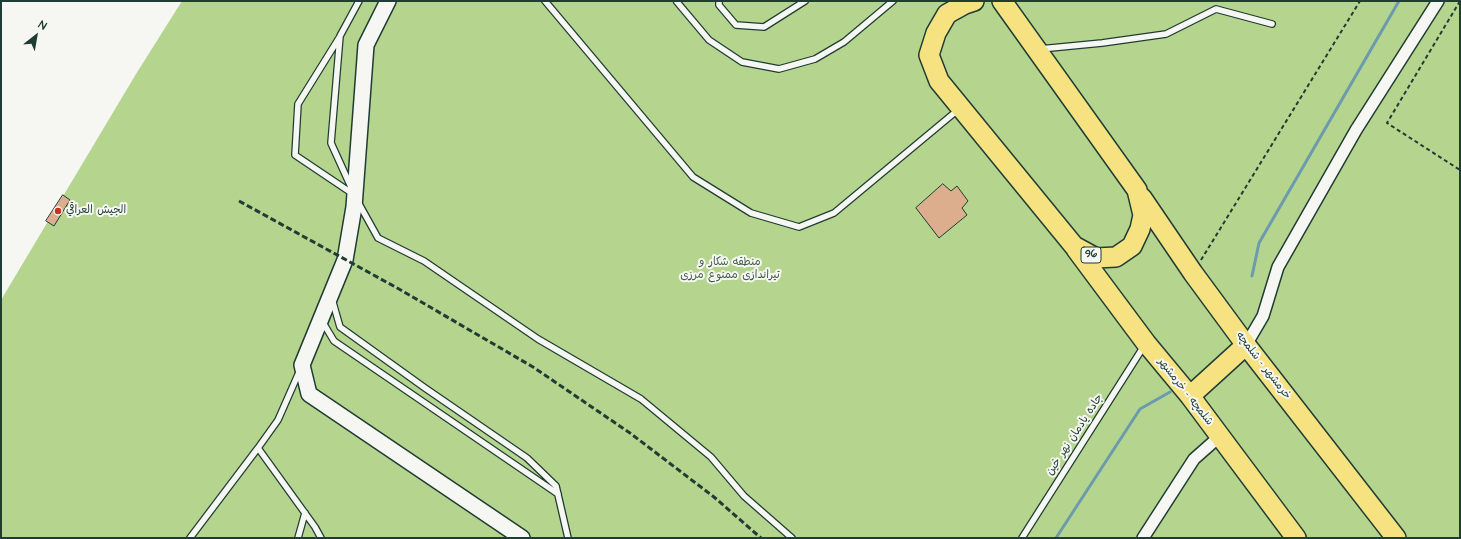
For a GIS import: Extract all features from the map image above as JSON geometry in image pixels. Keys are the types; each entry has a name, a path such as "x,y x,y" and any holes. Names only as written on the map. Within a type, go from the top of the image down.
{"highway":[{"name":"96","path":"974,1 964,4 947,14 936,33 930,55 939,81 1074,246 1096,258 1116,257 1132,246 1140,229 1143,215 1137,190 1002,1"},
{"name":"خرمشهر - شلمچه","path":"1137,190 1193,274 1246,345 1396,538"},
{"name":"شلمچه - خرمشهر","path":"1074,246 1146,343 1190,396 1296,538"},
{"path":"1190,396 1246,345"}],"main road":[{"path":"388,1 366,45 355,196 345,260 302,365 309,394 522,538"}],"street":[{"path":"1246,345 1263,316 1278,267 1356,130 1438,1"},
{"path":"1143,538 1194,459 1220,436"}],"lane":[{"path":"355,196 295,155 298,104 340,36 359,1"},
{"path":"545,1 693,177 751,213 799,227 834,213 960,108"},
{"path":"677,1 709,40 742,62 779,69 815,59 844,42 894,1"},
{"path":"719,1 719,5 736,25 764,27 805,1"},
{"path":"1036,50 1166,34 1216,9 1272,24"},
{"path":"340,36 331,142 355,196 378,238 424,261 538,339 641,399 711,458 744,496 792,538"},
{"path":"331,293 340,327 425,388 528,458 556,486 568,538"},
{"path":"321,318 334,341 558,494"},
{"name":"جاده یادمان نهر خین","path":"1022,538 1146,343"},
{"path":"190,538 278,420 302,365"},
{"path":"258,448 306,513 321,538"},
{"path":"298,538 306,513"}],"path":[{"path":"1193,274 1209,245 1360,1"},
{"path":"1460,1 1387,123 1460,170"}],"green space":[{"name":"منطقه شکار و تیراندازی ممنوع مرزی","path":"182,1 1460,1 1460,538 1,538 1,300 136,74"}],"building":[{"path":"943,184 951,191 957,186 968,201 962,208 967,215 939,238 916,208"},
{"name":"الجيش العراقي","path":"63,195 70,200 54,226 46,221"}],"waterway":[{"path":"1252,276 1259,243 1399,1"},
{"path":"1056,538 1140,409 1170,392"}],"railway":[{"path":"239,201 399,289 533,367 630,433 714,497 761,538"}],"place":[{"name":"الجيش العراقي","path":"58,211"}]}
